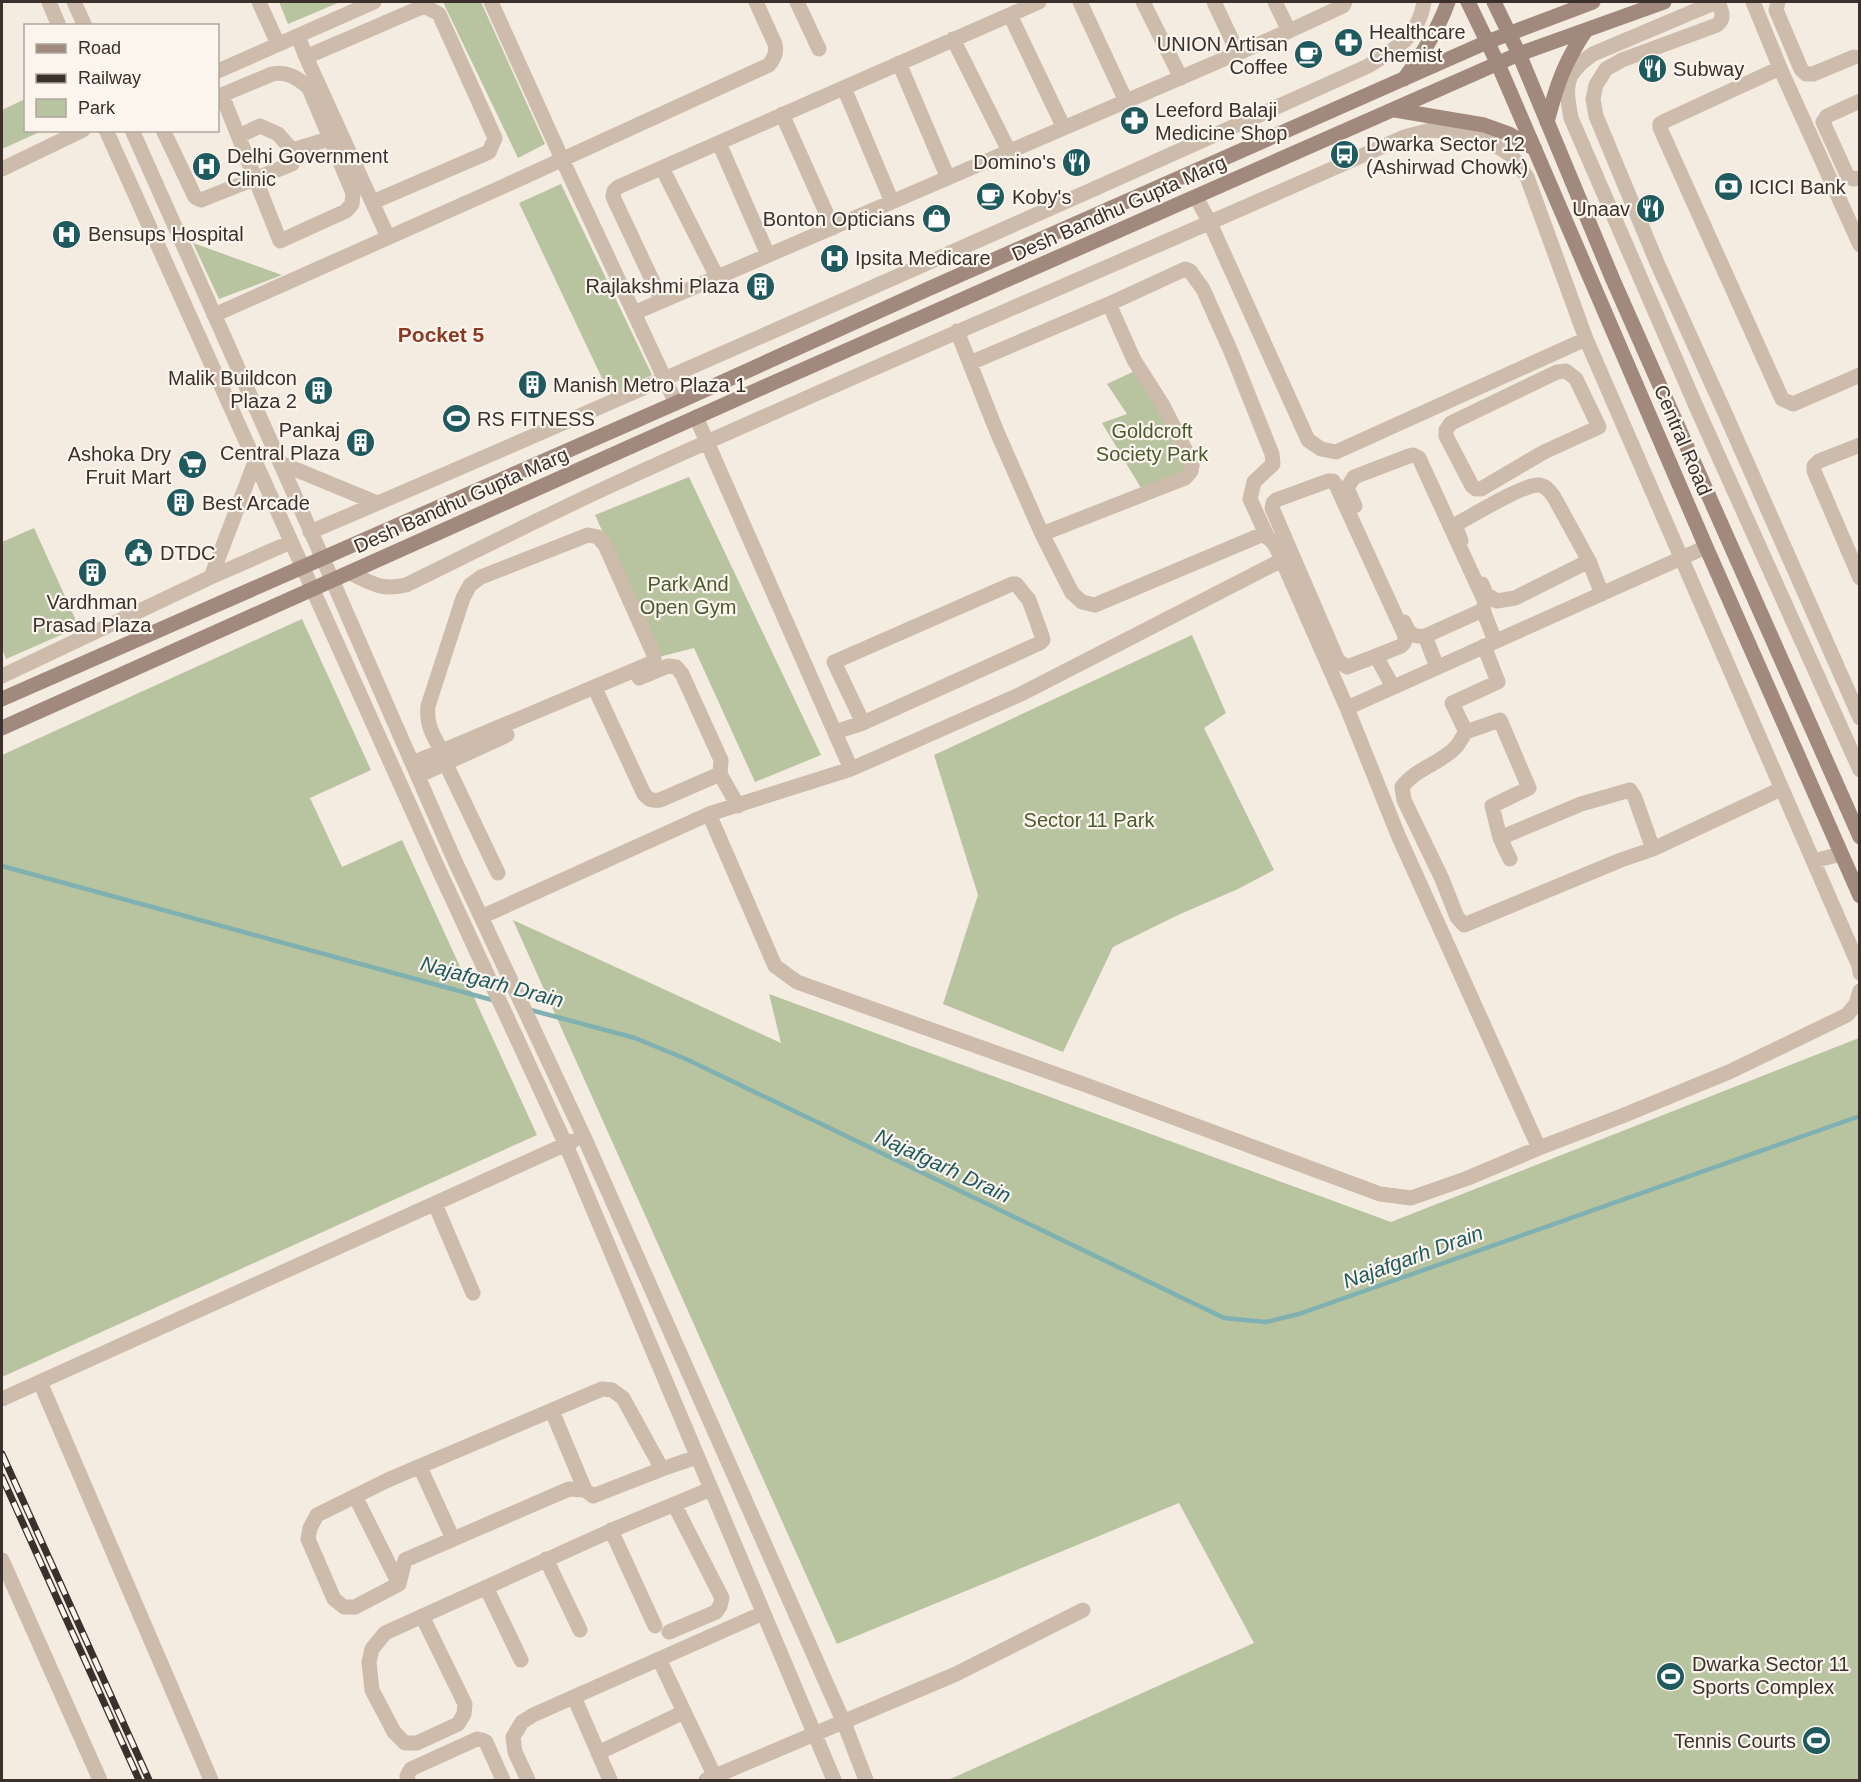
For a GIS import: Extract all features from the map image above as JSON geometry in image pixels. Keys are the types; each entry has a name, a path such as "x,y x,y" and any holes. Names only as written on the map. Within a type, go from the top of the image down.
{"street":[{"path":"49,2 58,24"},
{"path":"74,2 84,24"},
{"path":"260,2 278,44"},
{"path":"219,71 374,2"},
{"path":"491,2 676,403"},
{"path":"214,315 768,65 774,57 776,44 756,2"},
{"path":"797,2 819,49"},
{"path":"662,301 613,197 618,187 1039,2"},
{"path":"1080,2 1126,101"},
{"path":"1143,2 1181,78"},
{"path":"1214,2 1238,53"},
{"path":"1275,2 1289,31"},
{"path":"634,313 1289,31 1343,6 1345,2"},
{"path":"310,532 930,263 1368,66 1406,41 1422,15 1424,2"},
{"path":"1404,79 1437,29 1448,2"},
{"name":"Central Road","path":"1468,2 1498,64 1706,547 1860,896"},
{"name":"Central Road","path":"1494,2 1520,54 1613,280 1860,837"},
{"path":"1558,2 1585,4"},
{"name":"Desh Bandhu Gupta Marg","path":"313,589 696,417 1520,54 1664,2"},
{"path":"1839,724 1859,717 1658,265 1596,116 1593,99 1596,85 1606,69 1622,60 1717,25 1723,16 1717,2 1593,54 1577,65 1569,81 1567,96 1571,118 1725,471 1839,724 1860,770"},
{"path":"1753,2 1780,68 1860,244"},
{"path":"1778,2 1776,10 1801,69 1806,74 1813,74 1854,57"},
{"name":"Desh Bandhu Gupta Marg","path":"302,568 1487,42 1585,4"},
{"path":"306,57 424,6 439,14 495,138 489,152 373,202"},
{"path":"1010,15 1064,128"},
{"path":"1547,122 1558,82 1571,53 1586,30"},
{"path":"298,36 388,237"},
{"path":"953,39 1009,152"},
{"path":"899,63 948,178"},
{"path":"1780,68 1665,121 1660,124 1660,128 1782,399 1792,404 1860,375"},
{"path":"280,72 291,75 309,88 353,193 352,204 346,211 280,241 220,96 280,72"},
{"path":"844,88 891,202"},
{"path":"1860,101 1827,116 1823,122 1847,175 1853,179 1860,178"},
{"path":"1394,110 1484,125 1509,134 1535,149"},
{"path":"782,114 833,228"},
{"path":"164,132 195,197 201,200 292,164 292,150 278,134 260,126 238,136"},
{"path":"350,573 381,587 393,588 406,585 707,442 957,331 1210,224 1404,137 1431,130 1462,133 1492,143 1512,156 1527,177 1586,339 1860,973"},
{"path":"2,169 79,132"},
{"path":"107,132 302,568 566,1145 834,1780"},
{"path":"137,132 214,315 481,917 584,1137 844,1723 866,1780"},
{"path":"292,150 329,139"},
{"path":"719,143 768,255"},
{"path":"662,168 717,278"},
{"path":"1196,197 1308,440 1321,449 1336,452 1586,339"},
{"path":"970,363 1185,269 1190,271 1203,289 1272,454 1273,464 1254,482 1250,499 1268,536 1276,545 1347,708 1398,835 1539,1148"},
{"path":"1042,534 1185,478 1191,471 1192,463 1181,439 1134,360 1109,304"},
{"path":"957,331 997,432 1042,534 1072,593 1082,602 1095,605 1261,535 1268,536"},
{"path":"1599,427 1576,380 1566,371 1557,372 1450,423 1446,436 1472,486 1481,489 1544,452 1599,427 1621,417"},
{"path":"696,417 851,770"},
{"path":"1860,444 1819,461 1814,466 1814,471 1860,578"},
{"path":"1466,732 1452,703 1498,682 1484,610 1485,602 1419,458 1409,456 1354,477 1347,488 1409,633 1413,636 1425,636 1484,610"},
{"path":"211,577 255,462"},
{"path":"1725,471 1746,462"},
{"path":"280,463 377,503"},
{"path":"1328,481 1336,485 1406,639 1401,646 1376,656 1347,667 1338,661 1272,508 1276,500 1328,481"},
{"path":"1589,561 1515,598 1497,601 1486,594 1456,527 1460,522 1519,490 1538,484 1546,487 1554,497 1589,561 1602,594"},
{"path":"443,757 654,660 654,654 605,545 598,537 588,535 481,577 470,585 463,598 428,706 429,729 498,873"},
{"path":"291,543 211,577 2,676 5,697 302,568"},
{"path":"1347,708 1706,547"},
{"path":"481,917 709,814 851,770 1021,694 1282,560"},
{"path":"835,732 863,723 1040,643 1043,640 1042,636 1029,600 1016,584 836,660 834,665 863,723"},
{"path":"2,728 313,589"},
{"path":"1425,636 1437,667"},
{"path":"1376,656 1393,687"},
{"path":"415,769 668,666 676,667 682,674 721,760 720,774 738,806"},
{"path":"598,694 648,799 660,800 720,774"},
{"path":"1510,859 1500,838 1492,806 1529,788 1500,720 1466,732 1456,747 1442,759 1409,778 1402,787 1404,800 1442,879 1457,917 1464,924 1653,849 1781,789"},
{"path":"1500,838 1581,804 1630,790 1653,849"},
{"path":"709,814 775,966 796,982 1075,1081 1380,1194 1411,1198 1468,1178 1729,1072 1838,1019 1852,1010 1860,991"},
{"path":"1813,861 1841,854"},
{"path":"2,1399 584,1137"},
{"path":"435,1204 473,1293"},
{"path":"40,1382 211,1780"},
{"path":"585,1490 569,1490 405,1560 399,1584 355,1607 344,1607 334,1599 308,1539 310,1528 317,1515 420,1467 603,1389 612,1390 623,1398 662,1469"},
{"path":"552,1411 585,1490 593,1496 697,1457"},
{"path":"420,1467 453,1539"},
{"path":"422,1616 465,1704 464,1714 458,1724 417,1743 405,1743 394,1732 372,1690 369,1662 372,1649 385,1633 546,1559 611,1530 711,1489"},
{"path":"356,1496 399,1584"},
{"path":"611,1530 662,1629 716,1612 722,1598 674,1504"},
{"path":"546,1559 580,1630"},
{"path":"2,1560 99,1780"},
{"path":"486,1587 521,1660"},
{"path":"659,1659 684,1712 710,1779 956,1674 1083,1610"},
{"path":"528,1780 515,1752 513,1737 522,1722 533,1715 763,1612"},
{"path":"574,1697 610,1780"},
{"path":"598,1753 684,1712"},
{"path":"408,1780 407,1776 411,1769 477,1739 486,1742 503,1780"}],"green space":[{"path":"279,2 340,2 288,24"},
{"path":"443,2 481,2 545,144 518,158"},
{"path":"24,99 24,132 40,132 2,149 2,110"},
{"path":"561,184 652,375 610,395 519,203"},
{"path":"193,243 282,275 219,299"},
{"name":"Goldcroft Society Park","path":"1141,368 1171,406 1200,467 1141,488 1102,423 1127,414 1107,384"},
{"name":"Park And Open Gym","path":"689,477 821,755 755,782 694,648 659,657 595,515"},
{"path":"34,528 79,627 6,659 2,648 2,542"},
{"path":"302,619 371,770 310,798 342,867 402,840 537,1135 2,1377 2,755"},
{"name":"Sector 11 Park","path":"1192,635 1226,713 1204,728 1274,870 1113,947 1063,1052 943,1004 978,895 934,755"},
{"path":"513,920 781,1043 769,994 1391,1222 1859,1038 1859,1780 948,1780 1254,1643 1179,1503 837,1644"}],"waterway":[{"name":"Najafgarh Drain","path":"2,866 496,1001"},
{"name":"Najafgarh Drain","path":"527,1009 635,1038 686,1059 1224,1318 1266,1322 1299,1314 1860,1116"}],"railway":[{"path":"2,1454 149,1780"},
{"path":"2,1477 139,1780"}],"place":[{"name":"Healthcare Chemist","path":"1348,43"},
{"name":"UNION Artisan Coffee","path":"1309,55"},
{"name":"Subway","path":"1652,69"},
{"name":"Leeford Balaji Medicine Shop","path":"1134,121"},
{"name":"Dwarka Sector 12 (Ashirwad Chowk)","path":"1345,155"},
{"name":"Domino's","path":"1077,162"},
{"name":"Delhi Government Clinic","path":"206,167"},
{"name":"ICICI Bank","path":"1728,187"},
{"name":"Koby's","path":"991,197"},
{"name":"Unaav","path":"1651,209"},
{"name":"Bonton Opticians","path":"936,219"},
{"name":"Bensups Hospital","path":"67,234"},
{"name":"Ipsita Medicare","path":"834,258"},
{"name":"Rajlakshmi Plaza","path":"760,286"},
{"name":"Manish Metro Plaza 1","path":"532,385"},
{"name":"Malik Buildcon Plaza 2","path":"318,390"},
{"name":"RS FITNESS","path":"456,419"},
{"name":"Pankaj Central Plaza","path":"361,442"},
{"name":"Ashoka Dry Fruit Mart","path":"192,465"},
{"name":"Best Arcade","path":"181,503"},
{"name":"DTDC","path":"139,553"},
{"name":"Vardhman Prasad Plaza","path":"92,572"},
{"name":"Dwarka Sector 11 Sports Complex","path":"1671,1676"},
{"name":"Tennis Courts","path":"1817,1741"}],"district":[{"name":"Pocket 5","path":"441,335"}]}
